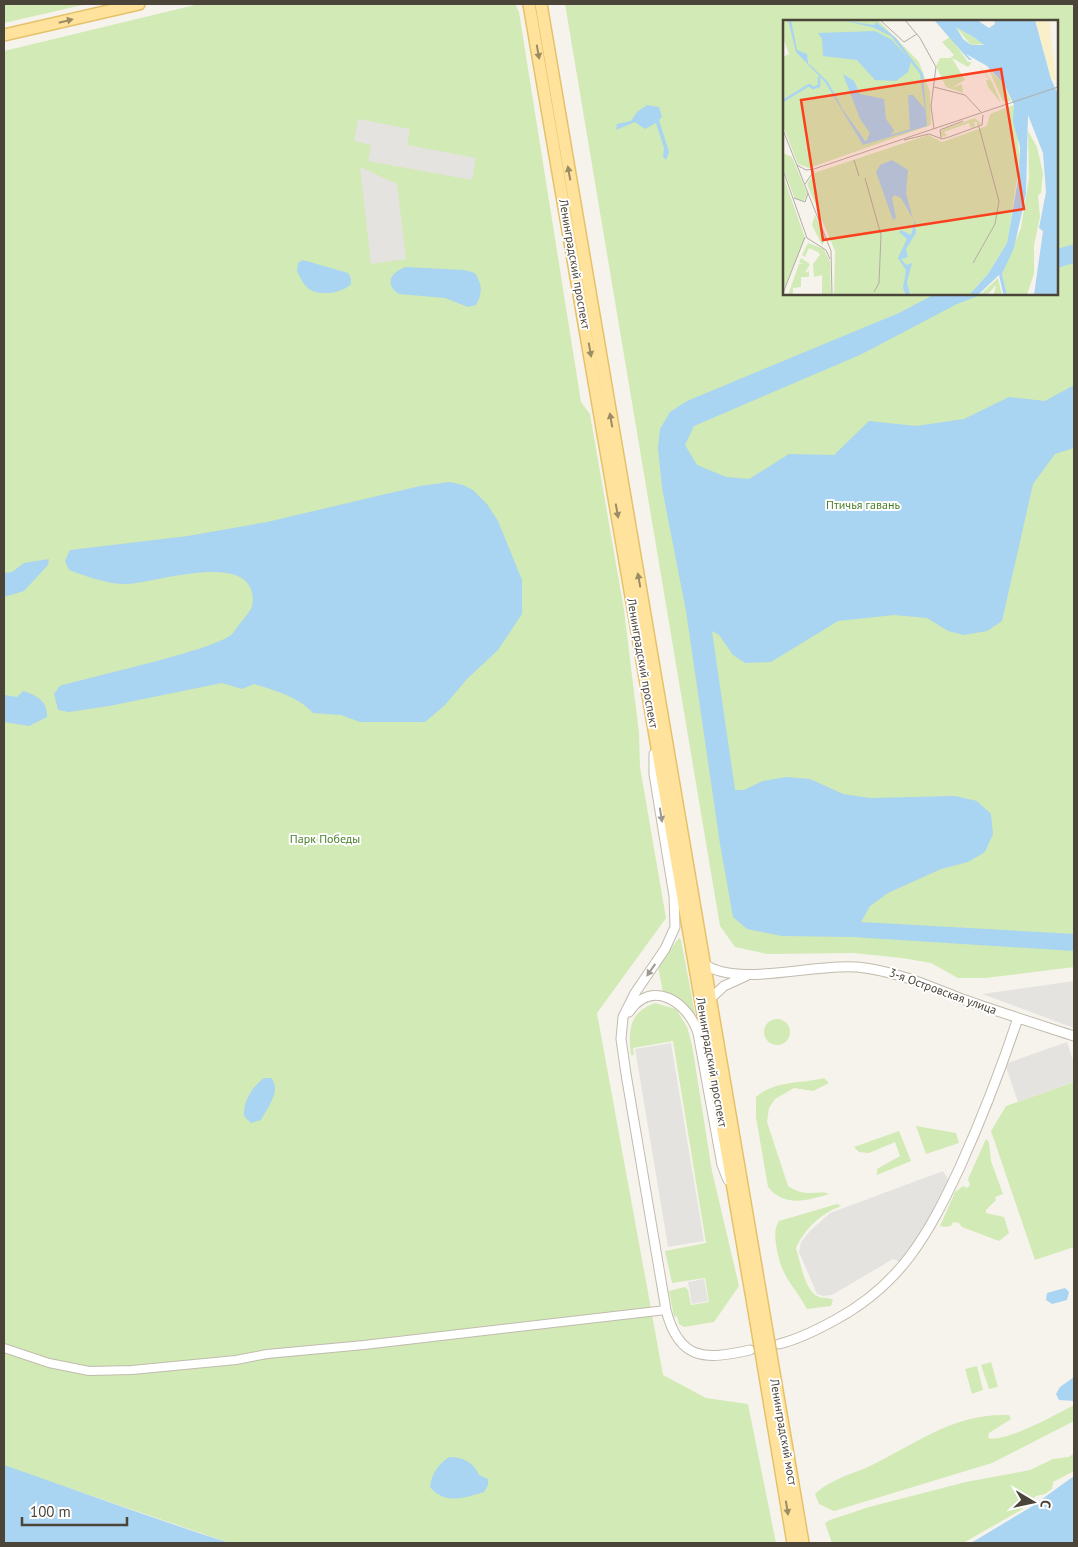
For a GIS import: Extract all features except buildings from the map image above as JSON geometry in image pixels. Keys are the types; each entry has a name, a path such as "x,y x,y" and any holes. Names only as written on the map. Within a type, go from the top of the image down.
{"main road":[{"path":"4,35 139,4"},
{"name":"Ленинградский проспект","path":"529,4 735,1199 760,1321"},
{"name":"Ленинградский проспект","path":"541,4 710,999 760,1321"},
{"path":"4,30 19,33"},
{"name":"Ленинградский мост","path":"760,1321 793,1543"},
{"name":"Ленинградский мост","path":"760,1321 803,1543"}],"street":[{"path":"655,732 654,774 674,896 675,927 666,949 626,1008 621,1031 626,1074 666,1310 675,1338 688,1351 697,1354 717,1356 750,1350"},
{"path":"704,964 721,972 749,975"},
{"name":"3-я Островская улица","path":"749,975 842,966 885,970 1074,1036"},
{"path":"710,999 724,986 749,975"},
{"path":"621,1031 631,1009 646,998 658,996 670,998 690,1014 698,1033 722,1166 735,1199"},
{"path":"779,1344 820,1328 858,1306 892,1280 911,1257 936,1217 982,1118 1018,1018"},
{"path":"4,1348 50,1363 89,1372 132,1370 236,1360 267,1354 364,1345 666,1310"}],"green space":[{"path":"4,4 87,4 4,23"},
{"name":"Парк Победы","path":"199,4 515,4 519,12 581,402 590,414 624,610 639,733 640,767 666,918 597,1013 663,1375 706,1398 748,1404 776,1543 230,1543 4,1466 4,51"},
{"name":"Птичья гавань","path":"565,4 1074,4 1074,967 985,978 958,978 931,963 902,958 853,953 767,954 735,947 720,926"},
{"path":"679,938 681,940 696,1019 681,1000 663,993 658,966"},
{"path":"655,1003 676,1009 687,1027 692,1045 712,1171 739,1286 714,1322 684,1327 679,1324 677,1316 674,1317 669,1291 685,1287 688,1290 691,1305 709,1302 705,1278 672,1283 665,1251 706,1243 673,1041 633,1048 634,1055 631,1055 630,1030 632,1023 640,1012"},
{"path":"777,1019 786,1023 790,1032 786,1041 777,1045 768,1041 764,1032 768,1023"},
{"path":"824,1078 829,1083 813,1091 794,1088 775,1099 769,1108 767,1122 788,1186 801,1192 829,1194 796,1201 781,1198 768,1187 756,1117 756,1097 780,1085"},
{"path":"1074,1082 1074,1247 1035,1260 991,1131 1006,1106"},
{"path":"916,1126 956,1133 959,1143 926,1154"},
{"path":"899,1131 911,1161 877,1175 877,1169 900,1156 895,1142 869,1153 859,1152 854,1147"},
{"path":"986,1139 989,1142 991,1161 1003,1194 995,1197 996,1200 986,1210 986,1213 1004,1217 1009,1233 999,1241 962,1227 959,1223 953,1222 951,1226 940,1226 955,1192 963,1186 967,1188 970,1185 968,1179"},
{"path":"837,1204 841,1206 814,1222 799,1241 796,1248 805,1279 811,1290 817,1296 833,1300 831,1306 807,1309 781,1265 776,1244 776,1227 779,1221"},
{"path":"991,1362 998,1387 989,1389 981,1365"},
{"path":"977,1366 983,1390 972,1394 965,1369"},
{"path":"1074,1405 1074,1421 992,1463 834,1511 819,1504 815,1494 834,1481 870,1466 920,1439 953,1424 989,1416 1009,1415 1011,1419 989,1433 988,1438 996,1438 1031,1427"},
{"path":"1074,1453 1074,1471 1053,1482 1052,1489 1045,1494 1036,1496 1021,1510 963,1543 832,1543 825,1523 869,1507 966,1482 1030,1470 1053,1459 1069,1457"}],"shaded area":[{"path":"358,119 410,129 407,145 476,158 472,180 368,161 371,145 354,141"},
{"path":"360,167 397,184 406,259 371,264"},
{"path":"1074,981 1074,1028 982,994"},
{"path":"1067,1042 1074,1063 1074,1082 1018,1102 1005,1064"},
{"path":"671,1043 704,1241 668,1247 635,1049"},
{"path":"943,1171 949,1181 932,1216 900,1262 893,1259 832,1295 823,1296 817,1294 799,1252 801,1242 810,1231 830,1213"},
{"path":"704,1279 708,1301 692,1304 688,1282"}],"water":[{"path":"647,105 659,107 662,117 659,120 669,152 666,160 663,157 664,148 656,123 645,129 635,122 616,130 617,124 631,121 637,112"},
{"path":"1074,244 1074,263 1058,268 1058,249"},
{"path":"303,260 348,273 351,278 351,284 337,292 324,293 312,291 297,271 298,263"},
{"path":"406,267 464,270 475,273 481,289 476,305 468,307 445,298 399,294 391,286 391,278"},
{"path":"933,295 980,295 957,304 862,354 694,426 685,445 697,465 726,477 749,479 789,454 834,455 869,421 916,426 964,419 1009,397 1045,401 1074,385 1074,448 1055,454 1033,484 1002,621 987,631 964,635 948,631 927,618 894,615 838,621 771,662 745,663 733,655 719,635 712,631 735,790 744,790 763,781 786,777 810,779 843,794 870,798 955,796 977,801 991,814 993,834 985,852 968,862 941,869 888,893 870,906 861,922 1074,934 1074,951 852,937 782,936 747,929 733,917 720,844 686,611 662,488 658,448 660,429 670,412 687,401 899,313"},
{"path":"450,482 473,490 487,504 498,521 522,580 522,614 498,650 467,679 445,705 425,722 360,722 341,715 313,713 293,698 254,684 242,689 222,683 109,706 69,712 58,710 54,694 60,686 205,647 223,640 233,633 247,615 253,600 250,587 242,578 228,573 193,573 127,584 98,580 69,570 65,561 70,550 188,536 267,522 420,486"},
{"path":"49,559 48,565 24,591 4,597 4,573 12,572 24,563"},
{"path":"23,691 44,703 47,717 29,726 4,722 4,695 17,697"},
{"path":"264,1078 271,1078 275,1088 274,1094 261,1120 251,1123 244,1116 245,1105 256,1085"},
{"path":"1065,1288 1069,1292 1067,1300 1052,1304 1046,1300 1047,1293"},
{"path":"1074,1377 1074,1401 1059,1400 1056,1394 1060,1387"},
{"path":"449,1457 467,1461 479,1475 488,1479 488,1485 484,1492 462,1498 448,1498 436,1493 430,1487 436,1470"},
{"path":"4,1465 145,1515 230,1543 4,1543"},
{"path":"1074,1476 1074,1543 971,1543 1031,1507"}]}
